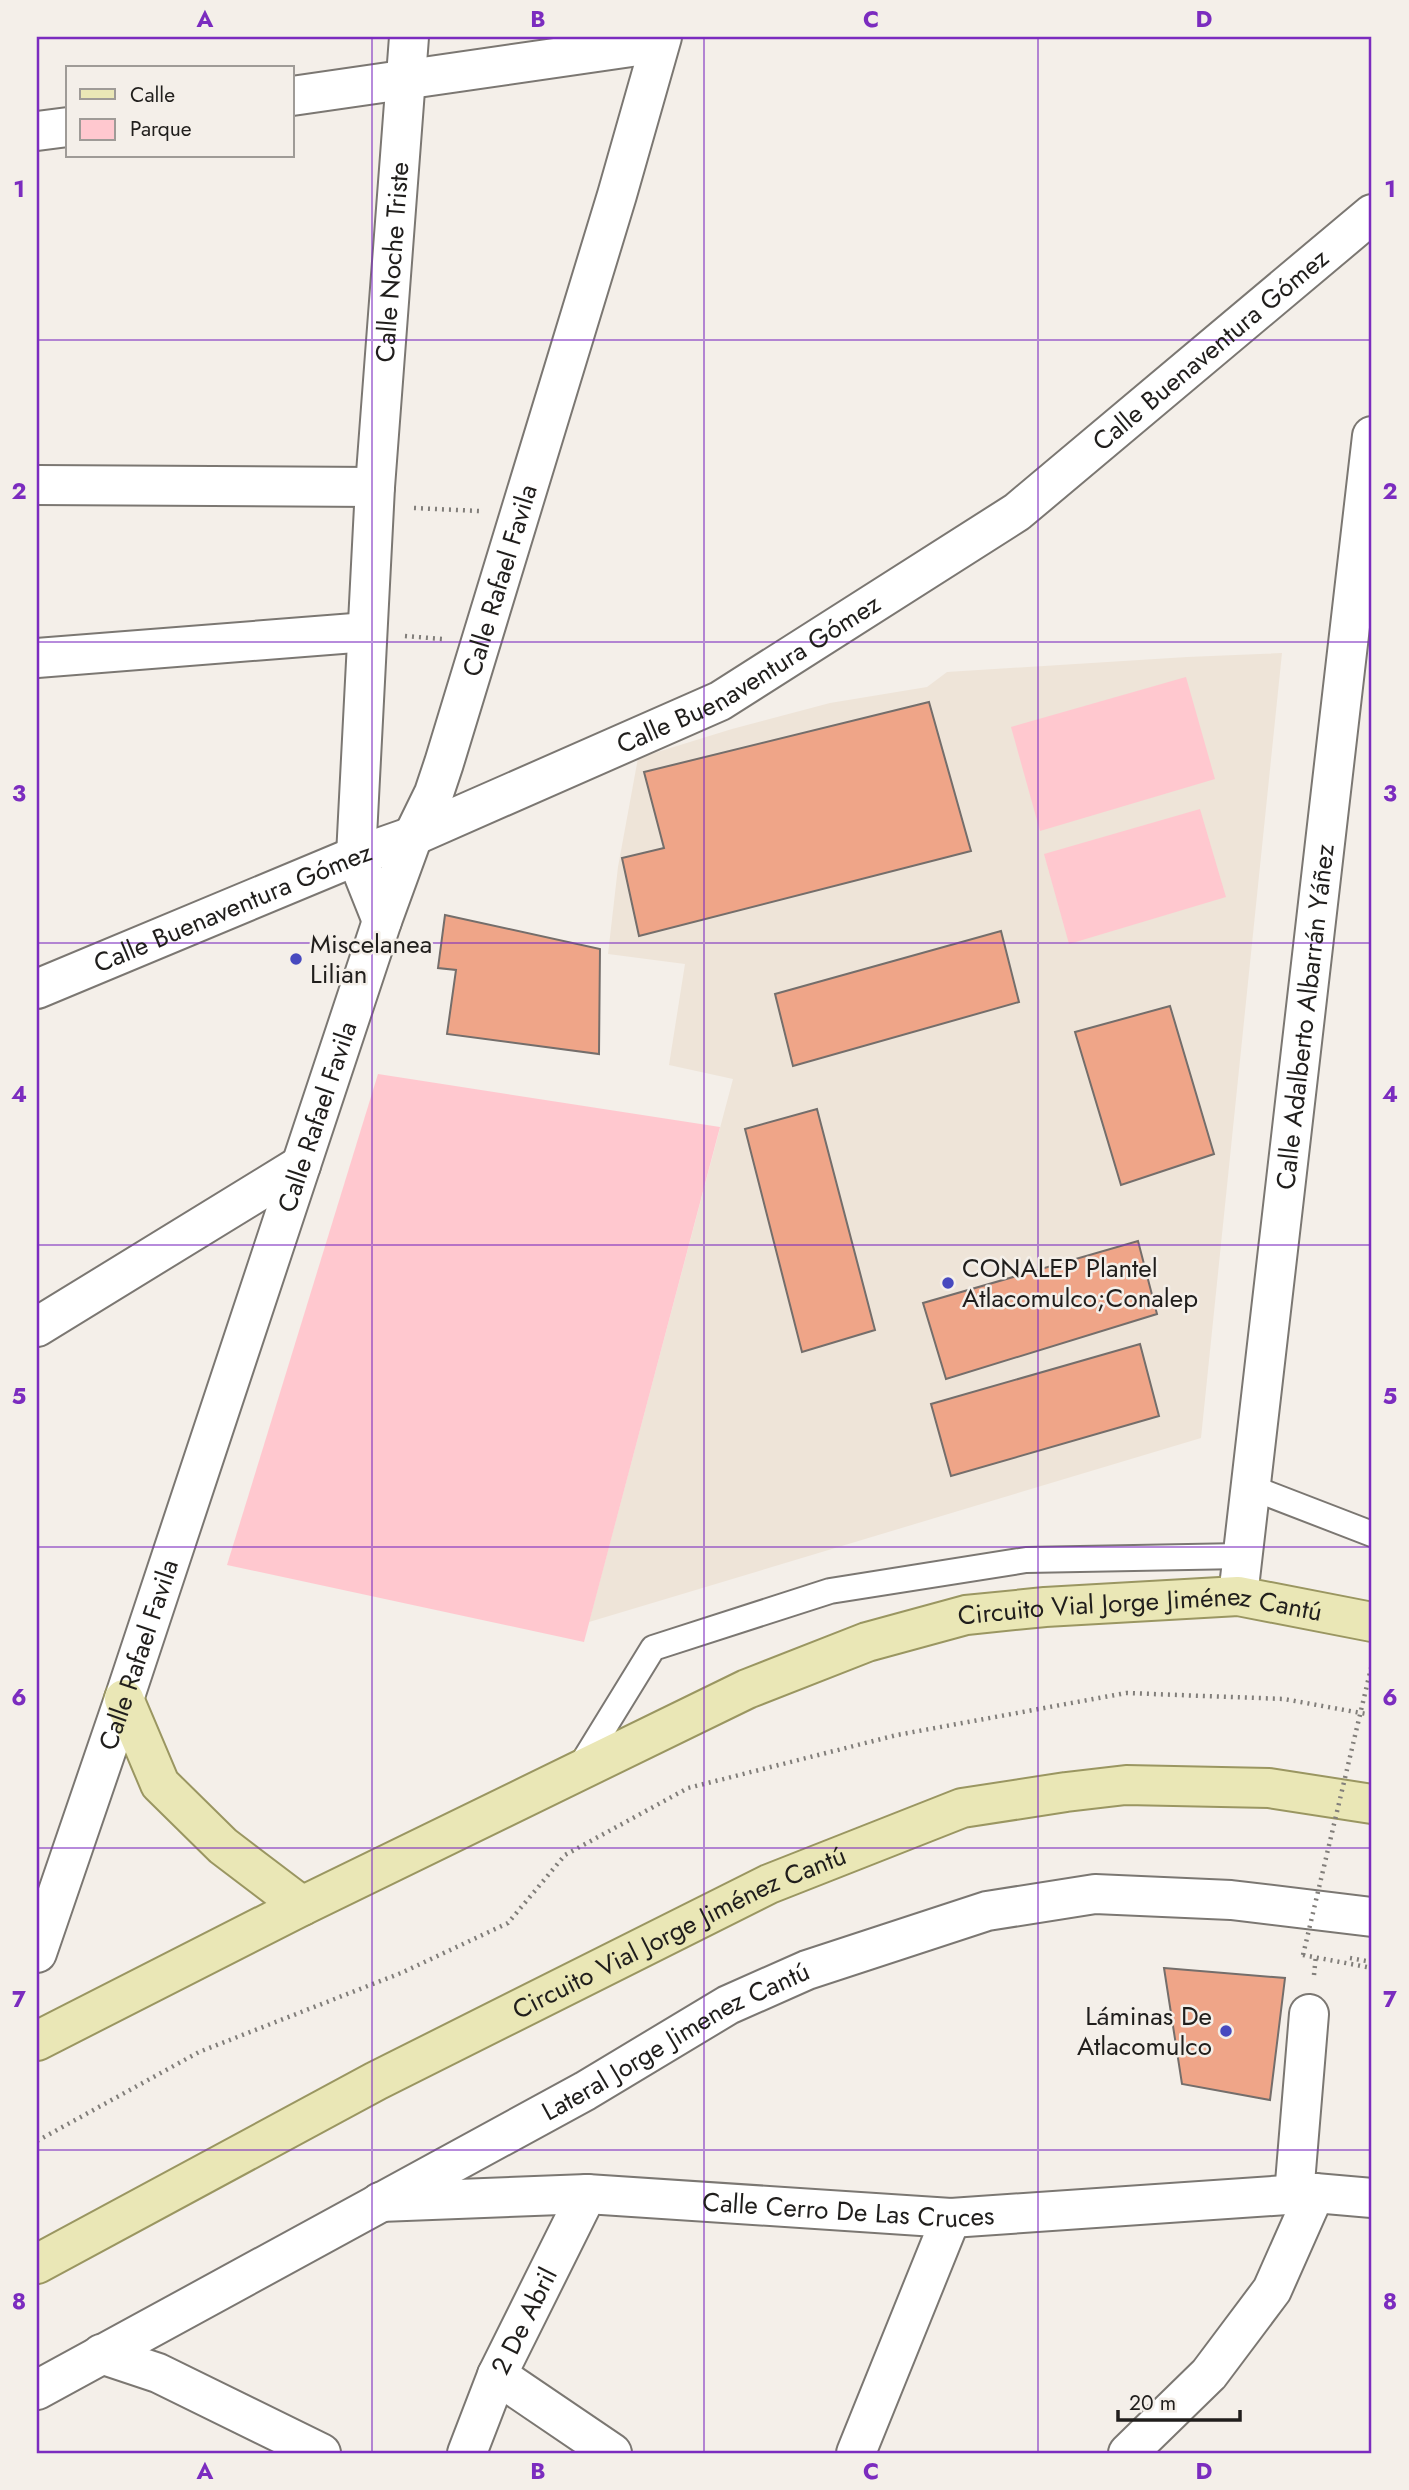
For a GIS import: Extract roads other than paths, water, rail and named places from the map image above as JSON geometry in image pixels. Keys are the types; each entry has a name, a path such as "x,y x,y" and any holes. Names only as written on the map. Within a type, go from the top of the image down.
{"main road":[{"name":"Circuito Vial Jorge Jiménez Cantú","path":"37,2041 302,1906 747,1689 867,1642 966,1615 1045,1607 1238,1596 1372,1622"},
{"path":"124,1699 160,1784 223,1846 302,1906"},
{"name":"Circuito Vial Jorge Jiménez Cantú","path":"37,2264 376,2081 769,1884 961,1808 1126,1786 1269,1788 1372,1804"}],"street":[{"name":"Calle Noche Triste","path":"382,920 356,856 375,497 409,37"},
{"path":"294,96 406,81 660,40"},
{"name":"Calle Rafael Favila","path":"37,1952 124,1699 382,920 444,763 618,195 660,40"},
{"path":"37,131 66,127"},
{"name":"Calle Buenaventura Gómez","path":"37,989 356,856 413,836 720,701 1017,512 1372,214"},
{"name":"Calle Adalberto Albarrán Yáñez","path":"1238,1596 1372,436"},
{"path":"37,485 375,497"},
{"path":"37,658 367,632"},
{"path":"37,1327 301,1164"},
{"name":"Lateral Jorge Jimenez Cantú","path":"37,2390 585,2091 728,2005 807,1970 988,1911 1095,1894 1231,1900 1372,1917"},
{"path":"1128,2453 1209,2374 1272,2290 1304,2194 1309,2014"},
{"name":"Calle Cerro De Las Cruces","path":"380,2202 587,2194 951,2218 1304,2194 1372,2199"},
{"name":"2 De Abril","path":"467,2453 498,2375 587,2194"},
{"path":"856,2453 951,2218"},
{"path":"101,2354 158,2374 321,2453"},
{"path":"498,2375 612,2453"}],"lane":[{"path":"1251,1487 1372,1534"},
{"path":"577,1772 653,1648 830,1591 1026,1560 1242,1556"}],"place":[{"name":"Miscelanea Lilian","path":"296,959"},
{"name":"CONALEP Plantel Atlacomulco;Conalep","path":"948,1283"},
{"name":"Láminas De Atlacomulco","path":"1226,2031"}]}
